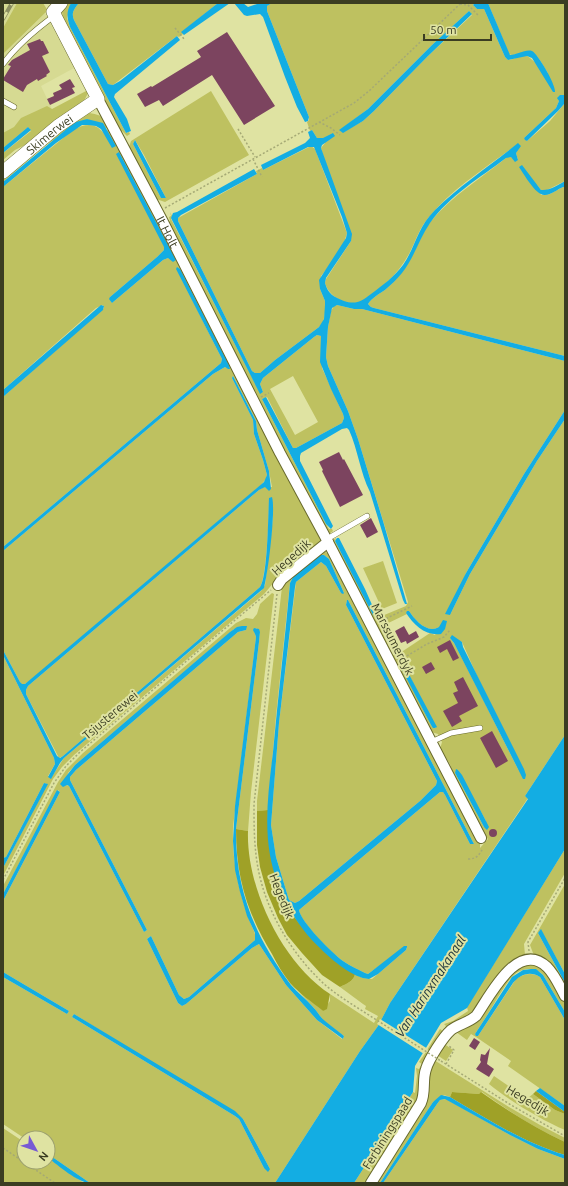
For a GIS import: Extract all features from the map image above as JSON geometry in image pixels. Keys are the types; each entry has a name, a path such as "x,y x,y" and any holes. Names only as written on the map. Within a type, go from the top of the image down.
{"street":[{"name":"It Holt","path":"55,8 98,99 158,212 280,453"},
{"name":"Skimerwei","path":"3,172 58,126 98,99"},
{"name":"Marssumerdyk","path":"280,453 327,540 481,838"},
{"name":"Hegedijk","path":"278,585 282,579 327,540"},
{"path":"530,961 538,962 548,969 565,996"},
{"name":"Ferbiningspaad","path":"371,1183 421,1103 424,1096 426,1067 436,1050 450,1031 476,1016 509,969 518,963 530,961"}],"lane":[{"path":"3,64 21,43 39,27 55,8"},
{"path":"3,101 14,107"},
{"path":"327,540 367,516"},
{"path":"431,742 451,733 480,728"}],"path":[{"path":"158,212 354,103 369,91 460,4 468,5 478,15"},
{"path":"174,28 184,39"},
{"path":"319,122 331,128 340,135"},
{"path":"238,129 262,176"},
{"name":"Hegedijk","path":"278,585 254,804 254,828 257,863 265,894 276,919 292,948 325,985 364,1012 441,1061 511,1105 565,1136"},
{"name":"Tsjusterewei","path":"3,880 54,783 66,766 80,752 266,595"},
{"path":"371,626 412,606"},
{"path":"391,665 427,644 444,637 450,630"},
{"path":"468,859 475,859 478,856 483,847 481,838"},
{"path":"530,961 528,942 565,878"},
{"path":"446,1064 454,1050"},
{"path":"3,1148 55,1183"}],"shaded area":[{"path":"6,3 17,3 3,28 3,8"},
{"path":"17,3 43,3 48,11 3,54 3,28"},
{"path":"66,3 71,3 67,18 70,27 126,133 129,132 130,134 127,136 120,131 63,20 62,11"},
{"path":"79,3 218,3 182,32 183,34 179,37 177,36 113,85 108,84 74,20 74,11"},
{"path":"272,3 475,3 473,5 477,9 484,9 505,57 508,60 527,56 548,73 533,53 527,52 515,55 509,54 488,3 565,3 565,95 558,98 559,101 556,108 524,138 527,141 550,121 565,103 565,181 545,191 541,190 537,185 541,195 550,194 565,187 565,356 374,308 368,304 400,275 410,260 427,227 439,212 448,203 509,156 518,160 516,153 518,144 471,178 438,206 423,225 406,260 395,274 374,293 359,303 348,303 338,299 330,292 325,283 326,279 351,241 322,152 321,148 325,143 323,138 317,138 312,130 310,131 307,122 309,117 267,11 267,6","holes":["469,11 472,15 428,56 363,121 343,132 340,130 368,109 432,45"]},
{"path":"45,13 74,68 41,86 52,109 3,148 3,54"},
{"path":"86,91 88,93 85,99 78,107 37,139 15,150 3,160 3,153 31,131 28,127 3,148 3,133 14,127 21,118 47,106 52,109"},
{"path":"211,91 249,155 165,202 156,199 129,147 131,141","holes":["135,140 166,198 161,198 133,144"]},
{"path":"86,113 92,113 106,120 321,539 319,544 275,581 264,594 74,755 62,767 53,779 3,876 3,868 47,784 44,783 6,857 3,858 3,655 54,758 55,764 48,776 51,778 64,758 261,591 265,585 273,518 269,498 266,558 260,587 59,758 26,694 28,686 259,490 264,487 272,487 256,421 233,376 232,378 253,420 254,434 267,475 266,479 260,486 32,679 22,685 3,650 3,551 213,374 225,367 229,369 176,268 222,359 221,363 3,547 3,397 104,308 103,305 96,308 3,390 3,187 73,130 82,126 90,125 98,128 105,135 108,129 87,119 46,145 3,182 3,178 55,133","holes":["119,152 175,260 168,258 163,260 112,303 110,297 164,250 164,246"]},
{"path":"311,146 315,149 347,233 344,243 321,276 320,289 325,301 323,323 260,373 255,373 252,371 178,221 178,218 257,174 256,171 262,168 263,170"},
{"path":"170,212 172,216 171,219 260,393 263,392 260,384 263,378 314,337 317,335 321,336 322,368 343,414 344,418 342,423 296,448 293,448 267,397 262,399 326,524 329,529 332,529 333,531 329,534 326,533 168,222 170,221 169,217 171,216","holes":["293,376 318,422 295,435 270,389"]},
{"path":"337,305 354,309 362,309 565,361 565,410 524,474 466,573 450,615 470,574 537,461 565,419 565,735 525,796 528,798 390,1003 378,1026 360,1051 275,1183 90,1183 56,1160 56,1130 16,1130 16,1133 3,1124 3,977 67,1014 69,1011 3,972 3,901 60,792 58,790 3,894 3,886 58,782 66,770 83,753 236,623 246,618 253,619 257,614 260,604 272,593 274,594 251,792 248,831 236,829 260,632 256,628 254,631 256,637 233,827 234,860 238,882 243,903 256,937 255,940 189,997 184,999 179,995 151,936 147,939 178,1003 182,1006 252,948 259,944 286,985 317,1020 342,1039 344,1036 324,1021 291,983 323,1011 330,1001 330,994 374,1023 378,1016 365,1009 366,1006 340,987 351,980 355,974 363,978 372,979 406,950 407,947 368,974 365,973 338,957 311,930 301,916 299,910 440,792 443,792 445,795 470,844 474,844 347,600 346,605 437,781 436,785 420,801 299,901 295,903 289,900 276,857 271,825 279,723 296,582 321,562 326,566 341,593 344,593 329,559 324,555 292,578 290,583 268,810 257,811 257,801 283,583 324,551 333,557 480,840 480,848 488,839 481,832 452,775 450,764 440,749 442,742 438,734 431,732 390,654 391,652 393,655 397,655 430,633 435,635 439,627 430,629 422,625 409,611 406,613 407,614 380,627 389,649 331,542 336,538 335,541 375,617 377,618 406,606 408,602 358,439 348,411 328,366 326,357 328,327 331,311 334,306","holes":["234,629 246,630 238,632 76,770 70,777 70,780 147,930 144,932 69,786 66,785 68,773 75,765","450,638 462,642 520,773 464,662","403,663 436,728 431,725 401,666","458,770 486,821 484,827 455,773","74,1014 243,1119 270,1169 264,1168 239,1119 72,1017"]},
{"path":"383,561 397,603 382,609 363,568"},
{"path":"268,810 268,834 271,857 281,891 286,902 295,918 306,932 337,961 355,974 351,980 340,987 322,975 287,935 267,892 260,867 257,845 257,811"},
{"path":"236,829 248,831 249,853 253,876 260,899 282,944 313,980 330,994 327,1009 323,1011 301,994 290,983 263,939 250,909 241,879 238,863"},
{"path":"565,849 565,873 524,944 525,955 523,960 481,1006 430,1051 427,1050 440,1029 443,1031 446,1026 444,1024 453,1021 468,1011 467,1007"},
{"path":"565,884 565,974 541,930 538,933 565,983 565,992 533,953 530,945"},
{"path":"524,963 542,966 565,1000 565,1012 543,975 536,970 528,969 520,971 513,976 475,1034 478,1036 516,979 528,974 534,974 540,977 565,1020 565,1106 508,1066 511,1061 476,1037 471,1034 467,1040 456,1032 465,1026 502,980"},
{"path":"443,1043 453,1050 446,1061 437,1055"},
{"path":"426,1052 428,1054 422,1096 369,1183 354,1183 413,1092 415,1093 417,1076 416,1068 419,1069 422,1064 419,1062"},
{"path":"434,1060 509,1107 565,1138 565,1142 522,1119 482,1092 479,1094 452,1092 450,1097 444,1095 433,1102 380,1183 372,1183 409,1126 426,1075"},
{"path":"494,1076 523,1096 528,1098 533,1094 555,1110 565,1114 565,1130 546,1121 506,1097 489,1084"},
{"path":"536,1091 565,1112 565,1114 555,1110 533,1094"},
{"path":"452,1092 479,1094 481,1092 522,1119 565,1142 565,1155 535,1144 492,1122 450,1097"},
{"path":"446,1099 510,1135 538,1149 565,1159 564,1183 383,1183 440,1100"},
{"path":"3,1128 16,1137 16,1170 56,1170 56,1164 84,1183 3,1183"}],"water":[{"path":"71,3 79,3 74,11 74,20 108,84 113,85 120,81 177,36 180,40 115,94 114,97 127,119 131,131 126,133 70,27 68,21 68,9"},
{"path":"218,3 230,3 184,35 181,32"},
{"path":"234,3 243,3 248,7 260,3 272,3 267,6 267,11 309,117 308,121 305,122 297,107 263,17 260,14 244,15"},
{"path":"475,3 488,3 510,55 527,51 532,51 535,53 550,77 555,88 555,92 553,92 532,58 527,56 508,60 505,57 484,9 477,9 473,5"},
{"path":"469,11 472,14 374,111 363,121 343,133 339,130 368,109 432,45"},
{"path":"560,95 565,95 565,103 527,141 525,140 524,138 556,108 559,101 557,98"},
{"path":"87,119 103,123 116,146 112,148 101,129 96,126 82,125 56,143 3,187 3,182 69,127 76,122"},
{"path":"28,127 31,130 3,153 3,148"},
{"path":"312,130 317,138 323,138 333,133 335,136 322,145 321,148 352,234 351,241 326,278 325,283 328,290 334,296 352,303 365,299 400,269 411,251 420,230 435,210 465,184 518,143 521,146 516,153 518,160 515,162 511,157 506,158 446,204 430,223 402,273 368,304 374,308 565,356 565,361 362,309 354,309 337,305 332,308 328,327 326,357 328,366 348,411 358,439 407,604 405,604 403,600 370,492 349,430 347,428 342,429 301,453 300,456 300,461 333,526 331,529 326,524 262,399 266,397 293,448 296,448 342,423 344,418 343,414 320,362 321,336 317,335 314,337 263,378 260,384 263,392 260,394 171,218 173,213 254,169 257,174 181,215 178,218 178,221 252,371 255,373 260,373 319,327 324,319 325,301 320,289 319,280 346,238 347,233 342,217 314,147 308,147 263,170 261,165 305,143 310,138 308,132"},
{"path":"135,140 166,198 161,198 133,144"},
{"path":"119,152 176,260 173,262 168,258 163,260 112,303 109,299 110,297 164,250 164,247 116,154"},
{"path":"522,165 541,190 550,189 565,181 565,187 545,195 538,192 530,184 519,167"},
{"path":"177,267 180,269 230,369 225,367 213,374 3,551 3,547 221,363 222,359 176,269"},
{"path":"101,305 104,306 103,310 3,397 3,390"},
{"path":"233,376 256,421 257,430 269,471 271,489 269,491 265,487 259,490 28,686 26,694 57,756 60,758 63,756 260,587 265,570 269,498 272,497 272,528 264,588 64,758 51,779 48,777 55,764 54,758 3,655 3,650 20,682 25,684 264,482 267,475 254,434 253,420 232,378"},
{"path":"565,410 565,419 537,461 470,574 450,615 445,614 466,573 524,474"},
{"path":"339,538 365,589 377,616 376,617 373,615 335,541"},
{"path":"321,555 324,555 329,559 344,593 341,593 326,566 321,562 296,582 295,587 279,723 271,825 276,857 289,900 295,903 299,901 420,801 436,785 437,781 346,605 347,600 474,844 470,844 445,795 443,792 440,792 299,910 305,922 338,957 346,963 368,974 404,946 407,946 406,950 378,974 369,979 350,972 337,963 312,940 303,929 295,918 282,894 273,868 268,842 267,816 269,791 290,583 293,577"},
{"path":"409,611 422,625 430,629 439,627 443,620 447,621 445,629 441,634 435,634 420,629 406,613"},
{"path":"247,626 246,630 238,632 76,770 70,777 70,780 147,930 144,932 69,786 67,785 63,787 60,784 75,765 230,632 237,627"},
{"path":"254,628 259,629 260,632 236,829 239,872 243,892 258,930 278,967 291,985 323,1019 344,1036 343,1039 317,1020 286,985 259,944 252,948 182,1006 178,1003 147,939 151,936 179,995 184,999 189,997 255,940 255,933 247,916 235,870 233,841 235,806 256,637 253,630"},
{"path":"452,635 462,642 463,647 524,769 526,775 525,779 523,779 454,643 450,638"},
{"path":"403,663 437,727 433,728 431,725 400,666"},
{"name":"Van Harinxmakanaal","path":"565,735 565,849 467,1008 441,1023 415,1066 413,1092 354,1183 275,1183 360,1051 378,1026 390,1003 528,799 525,796"},
{"path":"456,769 462,775 486,821 489,827 487,830 455,773"},
{"path":"44,783 48,784 3,868 3,858 6,857"},
{"path":"57,790 60,792 3,901 3,894"},
{"path":"541,929 565,974 565,983 538,933"},
{"path":"536,969 543,975 565,1012 565,1020 540,977 532,974 525,974 513,983 478,1036 476,1036 475,1034 512,977 523,970"},
{"path":"3,972 69,1011 67,1014 3,977"},
{"path":"74,1014 235,1111 243,1119 270,1169 268,1172 264,1168 239,1119 72,1017"},
{"path":"540,1088 565,1106 565,1112 536,1091"},
{"path":"441,1095 450,1097 520,1137 565,1155 565,1159 538,1149 510,1135 445,1099 440,1100 383,1183 380,1183 433,1102"},
{"path":"56,1160 90,1183 80,1180 56,1164"}],"pier":[{"path":"380,1019 428,1049 424,1054 377,1024"}],"building":[{"path":"227,32 275,106 244,125 212,75 163,106 159,100 145,107 137,94 151,86 152,87 201,57 197,51"},
{"path":"40,39 43,41 49,53 42,56 50,72 46,75 47,76 38,81 37,79 27,85 23,92 3,79 11,66 8,65 12,60 30,50 27,44"},
{"path":"70,79 75,87 72,88 75,93 50,105 47,99 54,96 53,93 62,89 59,85"},
{"path":"339,452 363,495 340,507 319,462"},
{"path":"371,518 378,532 367,538 360,525"},
{"path":"404,626 409,635 416,631 419,637 407,644 406,641 401,643 395,631"},
{"path":"450,640 459,658 453,661 447,649 440,653 437,647"},
{"path":"431,662 435,669 426,674 422,667"},
{"path":"463,677 478,706 459,716 462,721 452,727 443,711 458,703 453,693 458,691 454,682"},
{"path":"492,731 508,761 496,768 480,738"},
{"path":"491,829 495,829 497,833 495,837 491,837 489,835 489,831"},
{"path":"474,1038 480,1042 475,1050 469,1046"},
{"path":"490,1048 487,1064 494,1069 489,1077 476,1069 481,1062 481,1054 485,1055"}],"railway":[{"path":"3,19 12,3"}]}
